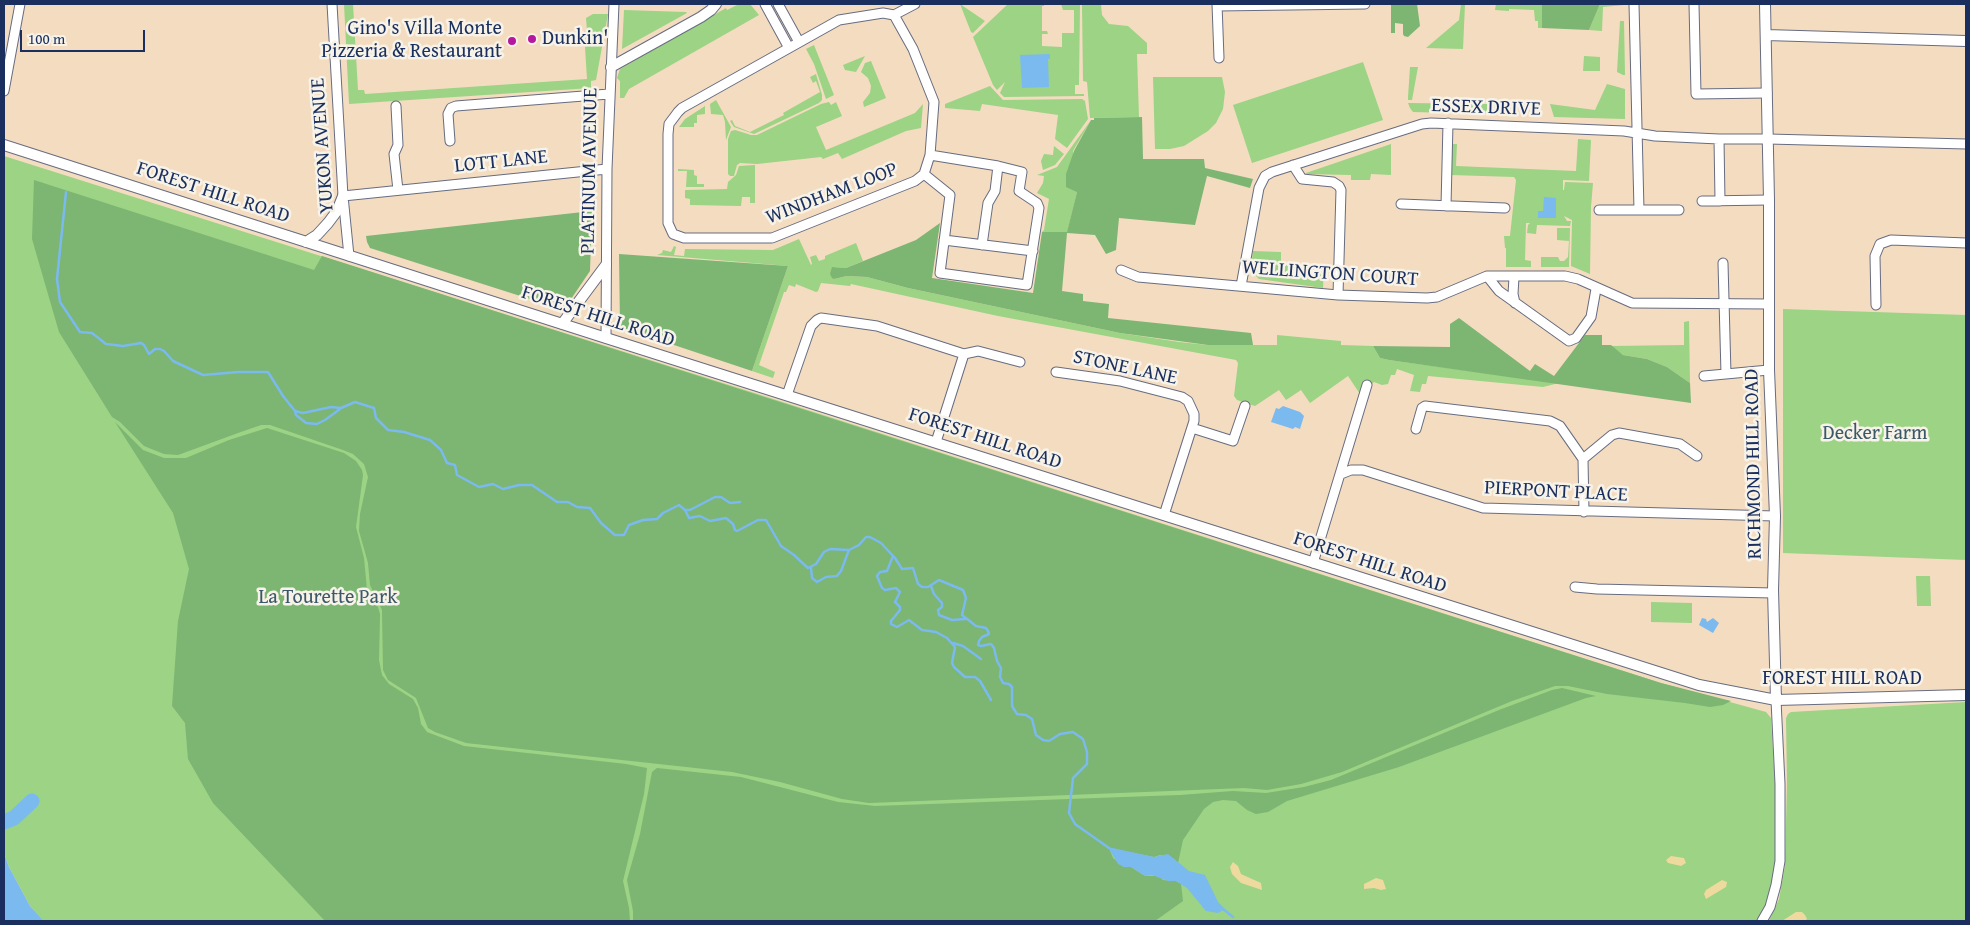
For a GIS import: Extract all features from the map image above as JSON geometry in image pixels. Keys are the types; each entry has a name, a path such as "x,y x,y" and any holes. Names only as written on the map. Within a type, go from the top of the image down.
{"street":[{"path":"4,90 20,4"},
{"name":"YUKON AVENUE","path":"332,4 343,196 349,256"},
{"name":"PLATINUM AVENUE","path":"606,338 607,170 614,4"},
{"path":"611,67 701,17 712,10 716,4"},
{"path":"764,4 789,48"},
{"path":"778,4 800,42"},
{"path":"894,15 915,4"},
{"path":"1219,58 1217,5 1365,4"},
{"path":"1634,4 1639,210"},
{"path":"1694,4 1696,94 1767,93"},
{"name":"RICHMOND HILL ROAD","path":"1762,921 1770,908 1780,860 1780,784 1773,593 1775,516 1769,370 1769,200 1765,4"},
{"name":"WINDHAM LOOP","path":"883,12 894,15 913,50 934,102 930,155 924,174 915,181 772,238 684,238 673,234 668,223 668,134 671,120 682,108 789,48 839,20 883,12"},
{"path":"1766,35 1966,41"},
{"path":"450,141 448,114 450,108 456,106 609,94"},
{"path":"396,106 398,145 394,154 398,190"},
{"name":"ESSEX DRIVE","path":"1241,286 1261,183 1265,176 1272,172 1409,127 1431,122 1719,139 1966,144"},
{"path":"1446,206 1448,123"},
{"path":"1719,139 1720,201"},
{"name":"FOREST HILL ROAD","path":"4,144 349,256 1698,685 1776,700 1966,695"},
{"path":"924,174 950,195 940,273 1025,285 1028,283 1039,208 1037,203 1019,191 1022,172 998,166 930,155"},
{"path":"1293,165 1298,176 1302,179 1333,182 1340,186 1338,295"},
{"path":"982,245 988,203 995,190 998,166"},
{"name":"LOTT LANE","path":"343,196 607,170"},
{"path":"306,242 317,235 328,223 337,211 343,196"},
{"path":"1702,201 1769,200"},
{"path":"1401,204 1505,208"},
{"path":"1599,210 1679,210"},
{"path":"944,240 1033,252"},
{"path":"1876,305 1875,256 1880,244 1891,240 1966,243"},
{"path":"1723,263 1726,374"},
{"path":"562,324 606,266"},
{"name":"WELLINGTON COURT","path":"1121,270 1138,277 1338,295 1426,298 1437,296 1487,276 1572,277 1632,303 1769,304"},
{"path":"1487,276 1499,291 1571,342 1591,317 1596,289"},
{"path":"1514,277 1513,294 1515,303"},
{"path":"787,395 811,326 821,318 877,326 964,354 978,350 1020,362"},
{"path":"936,442 964,354"},
{"path":"1704,376 1769,370"},
{"name":"STONE LANE","path":"1056,372 1120,381 1182,397 1188,402 1194,414 1192,428 1164,515"},
{"path":"1313,563 1367,385"},
{"path":"1192,428 1233,441 1245,406"},
{"path":"1416,429 1422,408 1426,406 1550,421 1557,424 1564,430 1584,459 1584,512"},
{"path":"1584,459 1608,437 1619,434 1680,444 1697,456"},
{"name":"PIERPONT PLACE","path":"1341,474 1351,470 1363,470 1483,508 1775,516"},
{"path":"1576,586 1597,589 1773,593"}],"green space":[{"path":"344,4 353,4 358,90 364,90 365,94 587,79 584,31 587,31 586,18 593,14 608,14 596,80 591,81 591,88 349,104"},
{"path":"739,4 750,4 759,15 629,89 624,98 620,98 620,81 617,78 620,69 726,8 727,10"},
{"path":"960,4 985,21 973,33 971,32"},
{"path":"1008,4 1044,4 1042,6 1042,31 1047,31 1048,34 1042,34 1042,46 1062,47 1062,33 1074,33 1074,10 1063,10 1061,4 1080,4 1079,85 1075,85 1075,94 1084,94 1084,96 1004,97 1000,93 1005,82 997,90 993,85 973,37"},
{"path":"1082,4 1101,4 1102,15 1109,24 1128,26 1147,43 1147,54 1137,54 1139,117 1090,118 1087,82 1083,81"},
{"path":"1391,4 1417,4 1420,26 1408,37 1403,34 1403,24 1395,23 1395,33 1391,33"},
{"path":"1461,4 1465,4 1463,49 1426,48 1459,20"},
{"path":"1496,4 1542,4 1542,28 1538,28 1538,21 1535,21 1534,10 1495,10"},
{"path":"1542,4 1600,4 1589,30 1542,28"},
{"path":"1600,4 1624,5 1603,7 1602,31 1589,30"},
{"path":"624,10 686,12 687,13 622,49"},
{"path":"1620,21 1624,21 1625,75 1617,72"},
{"path":"814,45 834,95 826,99 814,64 806,49"},
{"path":"865,56 856,72 845,70 843,65"},
{"path":"1584,56 1600,57 1600,71 1583,71"},
{"path":"871,61 886,98 864,107 863,102 870,93 871,86 868,78 861,72 865,63"},
{"path":"1363,62 1383,120 1252,163 1233,105"},
{"path":"1410,67 1418,67 1412,100 1408,100 1408,97"},
{"path":"816,74 822,95 822,100 819,103 754,134 734,127 730,121 732,120 735,126 750,132 784,115 783,113 820,92 816,81 813,83 810,77"},
{"path":"1153,77 1222,77 1225,92 1223,109 1216,123 1208,131 1184,146 1170,149 1155,149"},
{"path":"1607,84 1625,89 1625,119 1554,117 1550,104 1595,110"},
{"path":"990,86 1003,100 1082,99 1085,101 1088,119 1067,148 1055,139 1058,115 982,104 980,111 945,108 945,104"},
{"path":"716,100 731,127 726,140 723,115 711,114 710,104"},
{"path":"829,102 831,105 836,102 842,116 816,127 826,150 915,113 923,104 921,128 906,131 842,159 838,153 823,159 821,157 757,164 740,163 737,165 734,176 728,174 728,139 731,131 735,130 757,135 821,104"},
{"path":"1408,103 1487,104 1487,114 1413,112"},
{"path":"705,106 705,114 697,115 697,123 694,123 694,127 679,127 685,119"},
{"path":"1142,117 1143,159 1204,159 1205,168 1253,179 1250,188 1207,176 1195,225 1119,218 1116,250 1106,254 1095,235 1067,233 1062,291 1083,294 1083,301 1109,304 1108,318 1251,333 1253,345 1208,345 1120,333 908,288 867,277 847,276 832,278 830,274 832,267 846,268 916,240 940,223 932,278 1033,293 1042,232 1067,232 1077,192 1066,187 1066,174 1074,151 1091,120 1094,120 1094,118"},
{"path":"1091,120 1073,151 1077,192 1067,233 1042,232 1044,230 1049,199 1037,193 1043,183 1044,176 1037,175 1057,167"},
{"path":"1578,139 1591,140 1589,181 1563,180 1563,190 1565,182 1593,183 1590,274 1571,266 1572,220 1564,216 1567,221 1571,221 1570,226 1537,225 1536,234 1527,233 1530,223 1526,223 1525,260 1531,261 1531,267 1506,267 1504,236 1510,236 1516,180 1514,177 1451,175 1452,144 1457,144 1456,166 1576,171"},
{"path":"1391,144 1391,175 1371,174 1370,180 1351,180 1351,175 1303,174"},
{"path":"1054,146 1064,154 1055,165 1043,170 1041,161 1044,154 1053,155"},
{"name":"La Tourette Park","path":"4,156 745,390 1661,683 1766,712 1771,718 1777,818 1775,866 1771,896 1759,921 44,921 30,906 9,867 4,853"},
{"path":"755,165 755,203 750,203 750,197 742,197 741,206 690,205 690,199 685,198 685,190 727,189 728,182 736,175 739,166"},
{"path":"678,169 694,170 694,175 697,176 697,184 704,184 704,187 686,187 687,171 678,171"},
{"path":"34,180 314,270 322,256 1661,683 1731,701 1723,705 1710,707 1607,694 1568,686 1555,686 1512,701 1342,772 1301,784 1267,790 1244,788 869,803 842,799 780,782 732,772 466,743 428,728 416,698 388,680 383,670 382,610 370,585 368,563 359,531 360,514 368,477 364,464 353,454 270,425 261,425 178,455 164,454 144,446 120,422 112,417 59,332 32,239"},
{"path":"592,211 590,271 567,305 561,309 370,248 366,236"},
{"path":"1557,228 1570,228 1569,267 1541,267 1541,257 1558,257 1560,261 1564,261 1568,257 1569,241 1557,240"},
{"path":"799,239 811,265 810,257 816,255 819,261 825,259 825,256 856,243 863,261 846,268 832,267 834,279 847,276 867,277 908,288 1120,333 1179,342 1208,345 1277,345 1277,335 1341,341 1341,345 1373,346 1380,358 1389,360 1559,383 1543,387 1428,376 1426,384 1422,384 1420,392 1410,391 1414,375 1397,369 1395,375 1391,375 1388,384 1382,385 1374,382 1371,385 1364,382 1360,394 1348,376 1310,403 1301,390 1286,400 1279,390 1255,406 1237,400 1234,396 1238,363 1236,360 998,316 851,284 850,286 821,283 816,292 796,284 795,287 789,285 786,292 784,292 759,365 775,372 773,378 752,371 788,266 657,255 662,253 663,250 671,252 674,246 676,247 674,255 684,256 685,249 773,250"},
{"path":"1253,251 1281,252 1281,265 1324,266 1323,288 1259,279 1252,272"},
{"path":"619,254 788,266 752,371 620,327"},
{"name":"Decker Farm","path":"1783,309 1966,315 1966,560 1783,553"},
{"path":"1459,318 1530,371 1535,364 1554,376 1585,335 1602,335 1602,345 1611,345 1623,355 1647,359 1667,367 1690,383 1691,403 1389,360 1380,358 1373,346 1450,347 1450,324"},
{"path":"1689,321 1690,383 1667,367 1647,359 1623,355 1611,346 1684,345 1684,322"},
{"path":"115,422 143,450 164,458 186,458 229,440 267,428 344,453 356,461 363,475 356,527 364,558 367,590 378,607 380,614 379,660 382,675 389,684 413,699 418,708 421,724 427,732 464,746 647,768 644,794 623,881 630,921 325,921 213,803 188,759 185,723 172,706 178,621 189,569 173,513"},
{"path":"1916,576 1930,576 1931,606 1917,606"},
{"path":"1651,602 1692,603 1692,623 1651,622"},
{"path":"1562,688 1596,696 1586,698 1399,767 1287,801 1268,812 1256,814 1247,810 1236,801 1223,800 1213,802 1204,809 1183,840 1178,863 1174,859 1160,855 1154,857 1109,848 1113,858 1124,867 1131,867 1145,876 1159,876 1163,880 1176,881 1181,884 1183,901 1155,921 633,921 627,880 640,834 652,772 657,768 741,777 838,802 875,806 1180,795 1233,791 1266,793 1304,787 1331,780 1499,710"},
{"path":"1966,702 1966,921 1769,921 1779,899 1785,866 1786,718 1788,714 1791,712"}],"sand":[{"path":"1671,856 1684,858 1686,863 1681,866 1668,863 1666,860"},
{"path":"1233,862 1238,866 1241,874 1261,883 1262,890 1241,883 1232,874 1230,867"},
{"path":"1376,878 1383,880 1386,889 1364,889 1364,884"},
{"path":"1722,880 1727,882 1726,887 1706,899 1704,894 1706,890"},
{"path":"1796,912 1802,912 1807,919 1805,921 1782,921"}],"water":[{"path":"1050,54 1050,59 1048,59 1049,87 1022,88 1020,55"},
{"path":"1544,197 1556,198 1556,218 1538,218 1538,211 1543,211"},
{"path":"1283,406 1300,412 1304,416 1300,429 1295,427 1293,429 1271,422 1276,408 1279,409"},
{"path":"1702,618 1706,619 1707,622 1713,618 1719,623 1713,633 1699,625"},
{"path":"1108,847 1154,857 1168,854 1189,871 1205,875 1218,902 1225,909 1218,913 1206,911 1187,888 1176,881 1168,881 1152,875 1145,876 1131,867 1124,867 1118,864"},
{"path":"4,853 9,867 30,906 44,921 4,921"}],"waterway":[{"path":"66,192 57,279 60,302 80,332 92,333 106,344 123,346 141,343 149,354 155,349 160,349 173,361 203,375 268,372 295,411 303,413 331,407 341,408 355,402 374,408 376,418 388,430 404,432 430,440 441,450 447,463 455,465 457,475 479,487 493,484 503,489 519,485 532,485 557,502 568,502 577,507 590,508 601,523 615,535 624,535 629,525 643,520 657,519 663,513 679,505 685,510 689,518 700,516 710,521 726,518 737,531 758,520 766,520 781,546 808,568 816,564 824,552 830,549 849,550 859,545 866,537 870,537 881,543 902,569 913,568 918,584 922,587 928,587 939,580 963,590 966,598 962,615 976,626 986,628 988,631 989,634 982,637 978,645 991,644 994,648 1001,668 1000,677 1003,683 1009,684 1012,687 1012,706 1017,714 1026,715 1032,719 1036,735 1043,740 1049,741 1060,734 1073,732 1083,739 1087,752 1087,764 1073,778 1069,813 1075,824 1109,848"},
{"path":"295,411 296,415 306,423 317,424 340,409"},
{"path":"686,510 690,510 715,497 721,497 730,503 740,502"},
{"path":"811,568 812,578 817,582 826,577 837,576 841,571 849,550"},
{"path":"893,556 887,571 880,572 877,576 882,588 885,590 896,588 900,592 895,602 900,607 900,610 891,621 891,624 897,627 909,620 922,630 936,632 947,638 955,647 952,663 954,667 965,677 975,677 980,681 991,700"},
{"path":"931,586 934,594 942,603 942,607 938,610 939,615 952,620 965,619"},
{"path":"953,643 963,646 981,659"},
{"path":"4,822 14,818 32,801"},
{"path":"1223,909 1233,917"}],"place":[{"name":"Dunkin'","path":"532,39"},
{"name":"Gino's Villa Monte Pizzeria & Restaurant","path":"512,41"}]}
